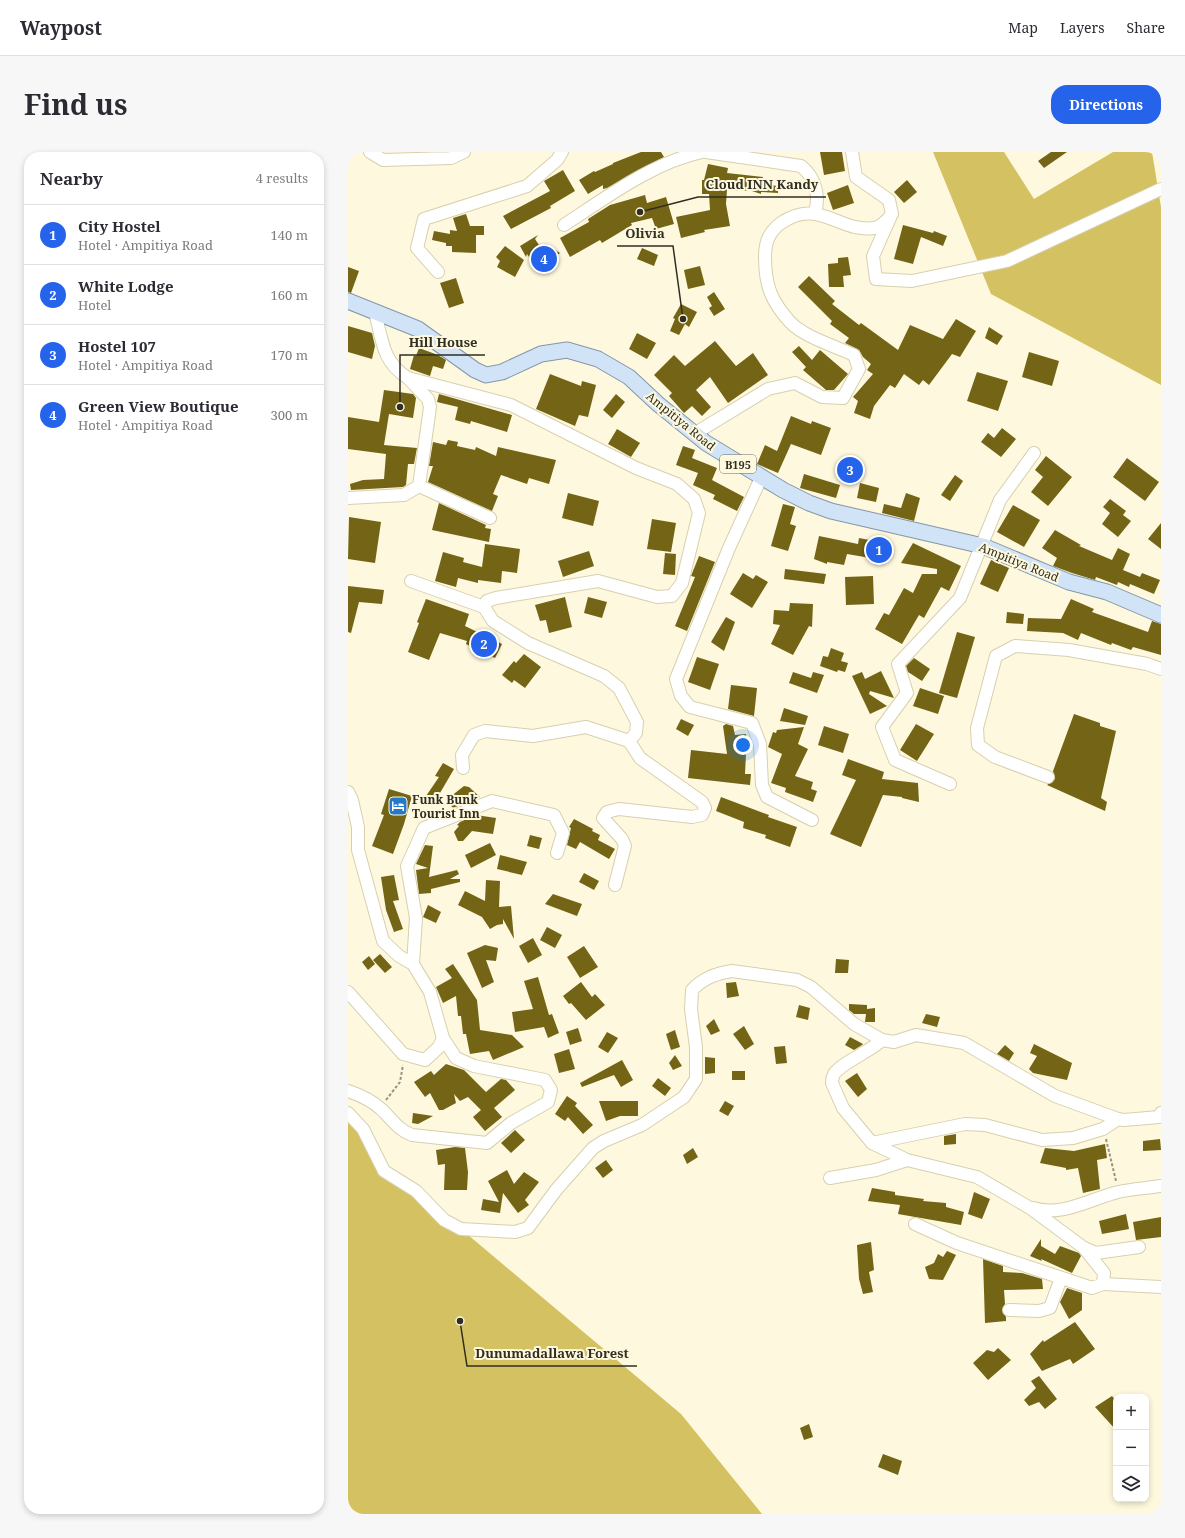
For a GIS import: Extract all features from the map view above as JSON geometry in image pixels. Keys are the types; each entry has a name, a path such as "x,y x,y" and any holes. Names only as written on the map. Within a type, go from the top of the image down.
{"main road":[{"name":"Ampitiya Road","path":"348,301 418,329 475,370 486,375 502,372 541,354 567,350 598,359 629,377 694,434 761,478 809,503 832,511 983,546 1069,582 1107,592 1161,615"}],"street":[{"path":"370,152 383,160 451,158 464,152"},
{"path":"438,272 417,248 424,219 528,186 557,160 562,152"},
{"path":"564,225 619,189 680,157 702,152"},
{"path":"706,152 755,155 802,166 810,173 818,201 815,213"},
{"path":"852,152 856,177 889,200 892,214 874,256 876,279 912,281 1007,261 1161,189"},
{"path":"694,434 768,388 794,383 822,397 843,398 859,369 854,355 796,329 776,307 765,276 765,243 776,227 792,216 815,213 858,227 874,228 884,224 892,214"},
{"path":"375,312 386,355 396,370 408,378 428,399 430,407 419,486"},
{"path":"408,378 511,405 636,468 677,484 694,499 699,513 696,531 682,583 672,596 657,596 598,581 496,598 487,601 484,607"},
{"path":"950,784 895,760 882,727 907,693 898,664 960,598 983,546 1000,500 1034,453"},
{"path":"761,478 729,548 676,679 681,696 690,707 752,723 760,744 762,785 767,797 812,820"},
{"path":"348,498 404,495 419,486"},
{"path":"419,486 490,518"},
{"path":"412,581 484,607 493,621 528,643 604,676 619,688 636,722 636,733 629,741"},
{"path":"1048,777 995,757 978,745 977,728 996,656 1015,646 1069,650 1147,664 1161,669"},
{"path":"463,768 462,755 474,735 485,730 533,736 586,727 629,741 640,758 702,802 705,808 702,815 692,817 619,809 607,812 603,818 622,839 625,846 615,885"},
{"path":"348,792 352,800 358,827 358,850 383,941 400,956 414,964 430,992 443,1038 456,1058 474,1066 545,1080 551,1090 548,1102 511,1123 487,1143 412,1135 402,1131 380,1108 363,1096 348,1091"},
{"path":"414,964 416,918 407,866 424,828 492,801 554,815 563,833 557,853"},
{"path":"348,1113 363,1129 384,1171 416,1191 444,1220 461,1229 516,1232 528,1228 556,1190 593,1148 604,1141 642,1125 684,1097 696,1079 696,1047 691,1009 692,990 701,981 732,971 797,980 811,988 854,1024 882,1040 894,1042 916,1034 964,1043 1055,1096 1118,1119 1124,1120 1159,1117 1161,1113"},
{"path":"348,992 403,1054 425,1060 439,1047 443,1038"},
{"path":"882,1040 875,1047 834,1073 832,1083 843,1108 872,1143 906,1160 977,1177 1030,1208 1084,1248 1096,1253 1139,1247"},
{"path":"872,1143 965,1124 985,1125 1042,1140 1073,1138 1103,1129 1118,1119"},
{"path":"830,1178 876,1170 906,1160"},
{"path":"1030,1208 1043,1212 1060,1211 1119,1192 1161,1186"},
{"path":"915,1224 957,1243 1092,1288 1103,1284 1161,1287"},
{"path":"1084,1248 1104,1273 1103,1284"},
{"path":"1009,1310 1039,1311 1050,1308 1061,1278"}],"path":[{"path":"380,1108 400,1082 403,1054"},
{"path":"1103,1129 1119,1192"}],"shaded area":[{"path":"933,152 1004,152 1034,199 1113,152 1152,152 1161,207 1161,385 991,294"},
{"path":"348,1113 384,1171 461,1229 681,1414 762,1514 348,1514"}],"building":[{"path":"641,152 661,152 664,157 607,188 603,189 603,185 588,194 579,180 594,171 595,172"},
{"path":"820,152 842,152 845,171 824,175"},
{"path":"1051,152 1067,152 1044,168 1038,161"},
{"path":"708,164 728,168 727,173 763,177 761,184 778,186 778,193 761,192 761,194 752,191 727,190 726,204 730,226 704,230 705,232 681,238 676,217 710,210 709,194 702,194 702,180 704,180"},
{"path":"563,170 575,191 550,206 551,208 511,229 503,216 550,191 544,181"},
{"path":"907,180 917,192 904,203 894,192"},
{"path":"848,185 854,203 833,210 827,193"},
{"path":"645,195 647,203 666,197 674,224 656,229 652,218 631,223 632,225 602,243 600,240 570,257 560,238 589,222 588,219 610,205"},
{"path":"466,214 470,226 484,226 484,235 476,235 476,253 452,252 452,246 446,246 446,243 432,240 434,231 450,234 450,230 457,231 453,218"},
{"path":"903,225 933,233 934,231 947,236 943,246 921,237 913,264 894,259"},
{"path":"538,235 535,239 541,248 546,244 560,253 538,270 527,254 526,257 520,246"},
{"path":"505,246 524,260 515,277 497,267 500,261 496,257"},
{"path":"642,248 658,255 654,266 637,259"},
{"path":"848,257 851,275 843,276 844,287 829,287 828,264 838,263 838,258"},
{"path":"700,266 705,285 688,289 684,270"},
{"path":"348,267 359,271 351,293 348,292"},
{"path":"809,276 835,301 832,304 859,325 861,323 898,350 910,325 943,339 956,319 976,331 960,357 952,354 929,385 923,380 919,385 904,374 895,388 890,385 874,406 870,419 854,413 858,401 853,397 873,374 867,370 871,364 863,357 859,350 845,343 849,338 830,324 832,321 798,287"},
{"path":"456,278 464,303 449,308 440,283"},
{"path":"714,292 725,309 714,316 709,308 712,306 707,297"},
{"path":"681,304 697,312 689,327 685,324 679,335 670,331 675,319 673,318"},
{"path":"348,326 372,333 375,346 372,359 348,352"},
{"path":"989,327 1003,336 997,345 985,338"},
{"path":"637,333 656,343 647,359 629,349"},
{"path":"715,341 736,366 753,353 768,375 728,403 710,377 696,390 711,407 702,416 692,406 684,413 669,396 672,393 654,375 674,355 685,366"},
{"path":"799,346 812,360 820,350 848,374 834,390 826,390 803,370 806,367 792,352"},
{"path":"419,348 438,355 446,360 443,369 433,366 430,376 410,369 414,355 416,356"},
{"path":"1029,352 1059,361 1052,386 1022,377"},
{"path":"977,372 1008,381 998,411 967,401"},
{"path":"550,374 581,386 582,381 596,385 588,417 579,415 575,426 536,409"},
{"path":"384,390 413,394 416,398 413,418 389,414 384,445 417,448 414,464 408,464 406,485 403,487 351,490 350,484 363,480 384,479 386,454 348,449 348,417 379,422"},
{"path":"439,394 512,415 507,432 471,421 470,424 455,420 458,407 437,402"},
{"path":"616,394 625,402 612,418 603,410"},
{"path":"791,416 811,424 812,421 831,428 821,455 791,444 778,473 757,464 765,445 777,451"},
{"path":"1002,428 1016,439 1001,457 981,442 988,433 994,438"},
{"path":"617,429 640,443 631,457 608,444"},
{"path":"448,440 458,442 457,446 475,450 476,447 496,456 498,447 556,460 549,484 529,478 527,484 501,475 493,494 498,496 492,511 428,482 433,466 429,466 433,442 446,445"},
{"path":"683,446 695,450 692,458 717,468 712,480 744,497 737,511 713,499 715,495 693,485 698,473 676,465"},
{"path":"1046,456 1072,477 1048,506 1031,492 1043,477 1035,470"},
{"path":"855,457 858,477 843,479 840,459"},
{"path":"1127,458 1159,482 1145,501 1113,477"},
{"path":"804,474 840,485 836,498 800,488"},
{"path":"955,475 963,481 950,501 941,495"},
{"path":"860,483 879,488 876,502 857,498"},
{"path":"568,493 599,501 593,526 562,518"},
{"path":"906,493 920,498 914,521 882,513 884,504 901,508"},
{"path":"1110,499 1126,511 1123,515 1131,521 1118,537 1102,524 1110,513 1103,507"},
{"path":"439,503 486,525 485,528 491,529 489,542 432,530"},
{"path":"783,504 795,507 790,524 796,526 788,551 771,546"},
{"path":"1013,505 1040,520 1024,547 997,532"},
{"path":"349,517 381,522 375,563 348,559"},
{"path":"652,519 676,523 671,552 647,549"},
{"path":"1161,523 1161,549 1148,539"},
{"path":"1055,530 1081,545 1079,546 1112,560 1118,548 1130,554 1123,570 1140,577 1142,573 1160,580 1154,594 1130,584 1129,587 1118,582 1117,585 1096,577 1095,580 1053,566 1057,558 1042,548"},
{"path":"819,536 858,544 859,538 885,543 882,560 847,554 844,565 827,562 827,564 814,559"},
{"path":"913,543 961,566 949,591 941,587 924,618 919,615 902,644 875,629 884,613 889,615 904,588 913,593 922,574 937,574 937,569 901,563"},
{"path":"485,544 520,549 517,573 502,571 501,583 478,580 478,583 458,578 456,587 435,581 443,552 464,558 463,562 482,567"},
{"path":"589,551 594,566 563,577 558,561"},
{"path":"665,553 676,554 675,575 663,574"},
{"path":"699,556 715,562 687,631 675,626 695,577 691,576"},
{"path":"991,560 1009,568 998,592 980,584"},
{"path":"785,569 826,574 824,584 784,579"},
{"path":"743,573 753,579 756,575 768,582 752,608 730,594"},
{"path":"873,576 874,604 846,605 845,577"},
{"path":"348,586 384,590 382,604 359,602 351,633 348,632"},
{"path":"565,597 572,627 549,633 546,620 540,621 535,605"},
{"path":"588,597 607,602 602,618 584,613"},
{"path":"426,599 469,614 465,626 502,644 495,658 466,644 467,641 440,633 429,660 408,652"},
{"path":"1071,599 1094,609 1092,612 1148,632 1152,621 1161,624 1161,655 1133,647 1131,650 1112,643 1111,645 1081,633 1078,640 1063,633 1027,631 1028,618 1061,619"},
{"path":"790,603 813,604 812,627 809,626 793,655 771,644 780,625 773,624 774,610 789,611"},
{"path":"1007,612 1024,614 1023,624 1006,623"},
{"path":"726,617 735,622 724,651 711,642"},
{"path":"957,632 975,637 957,698 939,693"},
{"path":"831,648 844,653 841,661 848,663 845,672 838,670 837,672 820,666 823,656 828,657"},
{"path":"524,654 541,667 525,688 514,680 512,683 502,675 514,661 516,663"},
{"path":"697,657 719,664 710,690 688,682"},
{"path":"914,658 930,669 922,681 908,672 906,666"},
{"path":"881,671 894,698 870,691 869,694 887,706 870,714 852,676 862,672 865,679"},
{"path":"793,672 811,678 813,672 824,675 817,693 789,683"},
{"path":"731,685 757,688 754,716 728,709"},
{"path":"920,688 944,696 938,714 913,706"},
{"path":"784,708 808,716 805,725 780,721"},
{"path":"1074,714 1100,723 1100,726 1116,731 1101,798 1107,802 1105,811 1047,785 1055,779 1053,771"},
{"path":"681,719 694,725 688,736 676,729"},
{"path":"726,724 733,726 735,735 746,734 748,754 746,754 745,774 751,774 750,785 688,778 691,750 727,754 723,726"},
{"path":"916,724 934,734 917,761 900,750"},
{"path":"824,726 849,734 843,753 818,745"},
{"path":"804,727 798,744 808,749 795,776 813,782 811,789 817,791 813,802 785,792 786,788 771,783 782,754 768,747 773,732 776,733 777,730"},
{"path":"848,759 884,772 882,779 918,783 919,802 902,797 883,795 861,847 830,834 856,780 842,775"},
{"path":"443,763 454,769 433,805 424,799 439,777 435,776"},
{"path":"464,786 469,787 480,797 453,808 446,800"},
{"path":"389,789 412,796 393,854 372,846 384,815 381,814"},
{"path":"721,797 769,815 768,817 797,827 790,847 765,838 766,835 743,828 744,822 716,811"},
{"path":"476,815 496,818 493,834 472,831 463,841 458,841 454,832 459,826 457,825 460,822"},
{"path":"574,819 593,829 592,831 600,835 598,840 615,849 609,859 580,842 576,849 567,845 571,828 569,827"},
{"path":"530,835 542,838 539,849 527,846"},
{"path":"490,843 496,855 471,868 465,855"},
{"path":"425,845 433,846 429,877 457,870 459,874 450,879 460,879 460,882 431,889 431,893 419,894 416,870 428,868 416,864"},
{"path":"500,855 527,862 522,875 497,869"},
{"path":"584,873 599,881 594,890 579,882"},
{"path":"394,875 399,900 393,901 403,929 394,932 386,910 381,877"},
{"path":"486,880 500,881 499,907 511,906 514,939 503,919 503,924 497,925 490,929 482,917 458,905 465,891 485,901"},
{"path":"553,894 582,904 577,916 545,904"},
{"path":"428,905 441,912 436,923 423,917"},
{"path":"547,927 562,935 555,948 540,940"},
{"path":"533,938 542,955 528,963 519,946"},
{"path":"485,945 498,948 496,961 486,960 494,982 482,988 467,953"},
{"path":"584,946 598,967 580,978 567,957"},
{"path":"380,954 392,967 385,973 373,960"},
{"path":"369,956 375,964 368,970 362,962"},
{"path":"836,959 849,960 848,973 835,973"},
{"path":"453,964 477,1000 480,1030 512,1035 524,1047 493,1060 489,1051 470,1054 466,1034 463,1034 461,1016 458,1016 456,996 443,1003 436,987 452,978 445,969"},
{"path":"538,977 549,1015 552,1014 559,1033 548,1038 544,1027 515,1032 512,1012 533,1009 524,981"},
{"path":"581,982 592,997 595,994 605,1005 586,1020 571,1003 569,1004 563,996"},
{"path":"736,982 739,996 727,998 726,983"},
{"path":"849,1004 867,1005 867,1009 875,1008 875,1022 865,1022 866,1014 854,1014 849,1010"},
{"path":"799,1005 810,1008 808,1020 796,1017"},
{"path":"926,1014 940,1017 937,1027 922,1023"},
{"path":"714,1019 720,1031 711,1035 706,1026"},
{"path":"744,1026 754,1044 745,1050 733,1034"},
{"path":"578,1028 582,1041 570,1045 566,1032"},
{"path":"675,1030 680,1047 671,1050 666,1034"},
{"path":"607,1032 618,1038 608,1053 598,1047"},
{"path":"850,1037 863,1044 854,1050 845,1045"},
{"path":"1034,1044 1072,1063 1067,1080 1033,1073 1029,1069 1037,1056 1030,1053"},
{"path":"1005,1045 1014,1053 1009,1061 997,1054"},
{"path":"785,1046 787,1063 776,1064 774,1047"},
{"path":"569,1049 575,1069 559,1073 554,1054"},
{"path":"675,1055 682,1066 673,1070 669,1063"},
{"path":"705,1057 715,1058 715,1073 705,1074"},
{"path":"622,1060 633,1080 621,1087 614,1075 582,1087 580,1083"},
{"path":"446,1064 464,1070 486,1092 501,1079 506,1080 515,1090 494,1108 502,1117 485,1131 473,1117 481,1110 468,1097 460,1101 454,1094 456,1103 443,1110 439,1110 430,1093 425,1097 414,1082 431,1071 434,1075"},
{"path":"732,1071 745,1071 745,1080 732,1080"},
{"path":"857,1073 867,1089 858,1097 845,1081"},
{"path":"658,1078 671,1088 665,1096 652,1086"},
{"path":"567,1096 577,1103 575,1106 593,1125 583,1134 568,1117 565,1121 555,1114"},
{"path":"599,1101 638,1101 638,1116 620,1116 606,1121"},
{"path":"725,1101 734,1106 728,1116 719,1111"},
{"path":"413,1113 433,1116 418,1124 412,1123"},
{"path":"515,1130 525,1140 511,1153 501,1143"},
{"path":"956,1134 956,1144 944,1145 944,1136"},
{"path":"1160,1139 1161,1150 1143,1151 1143,1141"},
{"path":"1105,1144 1107,1158 1097,1160 1100,1189 1083,1193 1078,1168 1066,1170 1066,1168 1040,1163 1045,1148 1074,1151"},
{"path":"455,1147 465,1148 468,1172 467,1190 444,1190 445,1164 438,1165 436,1150"},
{"path":"693,1148 698,1157 687,1164 683,1155"},
{"path":"606,1160 613,1170 603,1178 595,1168"},
{"path":"507,1170 514,1184 524,1172 539,1182 525,1200 529,1205 518,1213 503,1193 500,1213 481,1210 483,1199 499,1202 488,1181"},
{"path":"872,1188 895,1192 895,1195 924,1199 923,1201 946,1203 946,1207 964,1212 961,1225 898,1214 900,1205 868,1201"},
{"path":"974,1192 990,1199 982,1219 968,1214"},
{"path":"1126,1214 1129,1229 1102,1234 1099,1221"},
{"path":"1161,1217 1161,1237 1136,1240 1133,1222"},
{"path":"1041,1239 1041,1246 1055,1254 1060,1246 1079,1253 1081,1256 1072,1273 1041,1259 1042,1261 1030,1256"},
{"path":"871,1242 874,1270 869,1272 873,1292 863,1294 859,1279 857,1245"},
{"path":"947,1251 956,1255 943,1280 929,1279 925,1267 934,1263 938,1254 943,1257"},
{"path":"983,1259 1003,1266 1003,1272 1022,1273 1042,1279 1043,1289 1004,1290 1005,1304 1002,1310 1006,1317 1006,1321 985,1323"},
{"path":"1067,1288 1082,1293 1082,1310 1069,1319 1060,1302"},
{"path":"1075,1322 1095,1349 1073,1364 1070,1359 1042,1371 1030,1354 1043,1340 1044,1342"},
{"path":"998,1348 1011,1360 988,1380 973,1363 987,1350 994,1352"},
{"path":"1039,1376 1057,1399 1045,1409 1039,1402 1029,1406 1024,1400 1036,1388 1031,1381"},
{"path":"1112,1396 1113,1427 1095,1407"},
{"path":"809,1424 813,1437 804,1440 800,1428"},
{"path":"883,1454 902,1461 898,1475 878,1467"}],"place":[{"name":"Cloud INN Kandy","path":"640,212"},
{"name":"Green View Boutique","path":"544,259"},
{"name":"Olivia","path":"683,319"},
{"name":"Hill House","path":"400,407"},
{"name":"Hostel 107","path":"850,470"},
{"name":"City Hostel","path":"879,550"},
{"name":"White Lodge","path":"484,644"},
{"name":"Funk Bunk Tourist Inn","path":"398,806"},
{"name":"Dunumadallawa Forest","path":"460,1321"}]}
